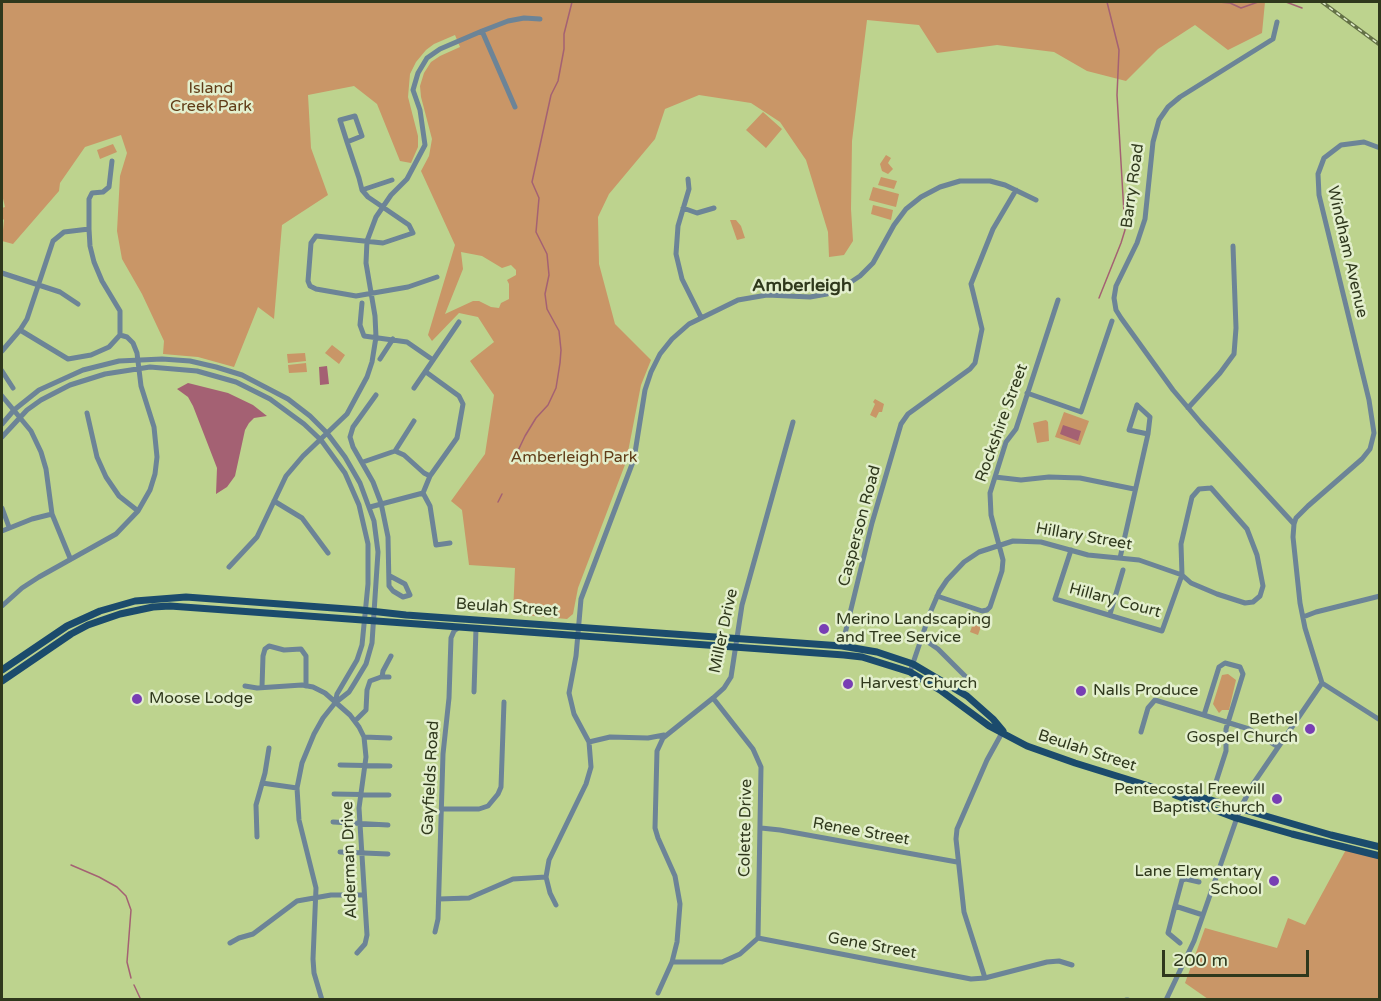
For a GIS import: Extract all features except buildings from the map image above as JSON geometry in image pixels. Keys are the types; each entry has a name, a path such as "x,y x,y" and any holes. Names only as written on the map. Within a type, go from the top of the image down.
{"main road":[{"name":"Beulah Street","path":"2,670 48,638 85,617 135,601 186,597 842,646 877,652 913,664 967,696 1003,731"},
{"name":"Beulah Street","path":"2,681 88,625 120,614 153,607 198,606 862,657 909,672 940,690 989,726 1003,731 1027,746 1165,791 1236,818 1380,856"},
{"name":"Beulah Street","path":"1165,791 1197,796 1380,847"}],"street":[{"path":"229,567 257,537 282,483 292,468 347,414 357,398 372,362 376,337 375,316 366,263 368,241 371,227 382,207 408,179 425,145 420,110 413,90 418,73 427,58 440,49 508,21 524,18 540,20"},
{"name":"Barry Road","path":"1277,22 1273,39 1180,97 1168,107 1159,120 1153,142 1145,219 1115,292 1115,303 1121,318 1188,408 1294,524"},
{"path":"482,31 514,107"},
{"path":"347,142 362,136 355,116 340,120 347,142 362,189 368,197 409,225 412,233 388,242 316,236 311,243 308,281 310,286 356,296 408,287 437,278"},
{"name":"Windham Avenue","path":"1294,524 1296,518 1308,506 1362,459 1370,449 1373,440 1369,400 1317,179 1318,170 1324,158 1341,145 1364,142 1380,148"},
{"path":"21,330 68,359 91,355 109,347 120,335 120,311 102,281 94,262 89,229 89,199 92,193 103,192 109,187 112,162"},
{"path":"688,178 689,189 676,233 676,254 682,279 701,317"},
{"path":"362,189 392,180"},
{"path":"556,905 546,877 551,854 589,777 592,756 590,742 574,714 569,685 576,656 577,627 583,592 634,459 645,390 660,354 689,324 747,298 768,295 810,297 827,294 845,286 873,263 894,225 906,210 921,197 940,187 960,181 979,180 1000,183 1036,200"},
{"name":"Casperson Road","path":"842,646 872,524 901,424 908,414 975,363 982,329 971,284 993,229 1016,190"},
{"path":"683,208 697,213 714,208"},
{"path":"2,351 21,330 33,305 53,241 64,232 89,229"},
{"path":"1188,408 1234,354 1236,328 1233,246"},
{"path":"2,273 60,292 78,304"},
{"name":"Rockshire Street","path":"937,596 982,611 987,610 1002,572 1003,560 990,504 995,477 1006,442 1016,429 1058,300"},
{"path":"362,303 362,333 364,336 393,339 412,344 433,360"},
{"path":"1027,393 1081,412 1112,321"},
{"path":"414,388 459,322"},
{"path":"2,606 22,588 70,558 116,534 138,512 150,490 155,474 157,449 154,427 144,398 133,343 127,337 120,335"},
{"path":"380,359 393,339"},
{"path":"2,424 14,410 39,390 68,375 103,364 137,360 190,361 242,375 288,399 310,416 327,434 345,457 360,483 370,507 378,552 372,643 366,664 349,692 335,703 309,742 297,788 299,820 313,874 316,897 313,959 314,972 322,999"},
{"path":"2,437 20,417 41,400 70,385 105,374 138,368 184,369 210,374 236,382 282,407 321,440 345,473 362,515 368,544 366,610 362,645 357,660 337,694 335,703"},
{"path":"2,371 13,388"},
{"path":"423,493 430,476 457,438 463,404 459,396 426,372"},
{"path":"376,395 353,427 350,437 381,503 388,537 389,586 403,597 410,595 405,584 390,576"},
{"path":"2,396 31,431 42,452 52,514 70,558"},
{"path":"357,398 369,405"},
{"path":"1120,558 1148,434 1150,417 1137,405 1129,430 1148,434"},
{"path":"87,413 105,477 119,496 138,512"},
{"path":"363,462 395,451 414,421"},
{"name":"Miller Drive","path":"658,993 672,962 679,931 679,888 656,833 657,751 661,741 668,733 713,698 724,688 731,677 742,605 794,422"},
{"path":"395,451 404,455 430,476"},
{"path":"995,477 1021,480 1049,477 1080,478 1134,489"},
{"name":"Hillary Street","path":"909,672 937,596 952,574 979,552 999,544 1030,540 1098,556 1153,564 1182,574 1191,583 1245,603 1253,602 1260,596 1263,586 1257,555 1247,529 1211,488 1199,489 1192,497 1181,544 1182,574"},
{"path":"370,507 423,493"},
{"path":"423,493 430,506 436,545 450,543"},
{"path":"274,501 302,518 328,553"},
{"path":"2,508 9,527"},
{"path":"2,531 52,514"},
{"path":"1294,524 1293,537 1303,617 1322,684 1380,720"},
{"name":"Hillary Court","path":"1071,550 1055,599 1162,631 1182,574"},
{"path":"1110,614 1123,570"},
{"path":"1303,617 1380,596"},
{"name":"Gayfields Road","path":"435,932 439,899 442,754 449,698 451,638 459,627"},
{"path":"474,692 476,628"},
{"path":"922,638 938,649 970,681"},
{"path":"245,686 262,687 306,686 306,656 301,650 284,650 269,646 265,649 263,656 262,687"},
{"path":"382,677 391,656"},
{"path":"1204,715 1220,665 1228,664 1239,667 1243,674 1226,729 1226,751 1215,785"},
{"path":"355,721 366,710 370,681 390,677"},
{"path":"1166,999 1187,957 1240,809 1253,784 1322,684"},
{"name":"Alderman Drive","path":"306,686 325,693 355,721 364,737 366,750 360,794 360,823 366,940 357,953"},
{"name":"Colette Drive","path":"713,698 753,749 759,760 762,774 758,938"},
{"path":"1141,732 1148,708 1155,700 1249,729 1278,747"},
{"path":"442,809 479,809 488,806 498,794 501,787 504,702"},
{"path":"985,978 964,912 956,839 957,829 987,760 1003,731"},
{"path":"590,742 610,737 654,737 668,733"},
{"path":"364,737 390,738"},
{"path":"257,837 256,805 269,748"},
{"path":"340,765 390,766"},
{"path":"262,783 297,788"},
{"path":"334,794 389,795"},
{"path":"333,822 388,825"},
{"name":"Renee Street","path":"760,828 957,862"},
{"path":"340,852 388,854"},
{"path":"439,899 469,898 513,879 546,877"},
{"path":"1180,943 1168,933 1182,880 1199,882"},
{"path":"230,943 253,934 293,903 331,895 364,895"},
{"path":"1175,906 1203,915"},
{"path":"672,962 722,962 740,954 758,938"},
{"name":"Gene Street","path":"758,938 958,977 985,978 1047,962 1059,961 1072,964"}],"green space":[{"path":"2,2 1265,2 1262,33 1228,50 1195,25 1158,49 1126,81 1087,71 1054,52 997,45 937,53 919,25 867,20 852,141 853,241 844,255 829,257 828,232 806,160 780,122 751,103 699,95 665,109 655,139 609,194 598,217 599,264 615,324 651,360 641,385 626,462 578,588 573,614 567,619 513,614 515,568 469,565 462,510 451,501 485,454 494,395 470,361 494,342 478,317 459,313 432,341 428,335 455,245 421,171 429,156 432,139 420,86 431,62 460,47 455,35 426,50 410,74 408,97 418,136 418,147 411,163 400,161 377,104 354,86 308,95 311,148 328,195 282,225 274,319 258,307 234,367 198,357 163,354 164,341 142,294 122,259 117,231 120,176 127,153 121,135 85,147 60,183 59,191 13,244 2,241 4,220 2,208 5,207 2,194","holes":["461,252 482,256 502,268 511,265 516,270 516,275 507,280 509,299 501,303 499,308 473,301 445,314 463,269"]},
{"path":"763,112 782,129 766,148 746,130"},
{"path":"113,144 117,152 100,159 97,150"},
{"path":"886,155 891,158 888,163 893,169 888,174 882,171 880,164"},
{"path":"881,177 897,181 894,189 878,185"},
{"path":"873,187 899,194 896,207 869,200"},
{"path":"873,205 893,210 891,220 871,214"},
{"path":"730,220 736,220 741,226 745,238 737,240"},
{"path":"332,345 345,355 339,364 325,353"},
{"path":"305,353 306,361 288,363 287,354"},
{"path":"306,363 307,372 289,373 288,365"},
{"path":"875,399 884,404 882,412 879,412 876,418 870,415"},
{"path":"1064,412 1089,421 1080,445 1055,437"},
{"path":"1046,420 1049,441 1037,443 1033,423"},
{"path":"976,615 984,618 978,635 970,632"},
{"path":"1228,674 1236,680 1229,710 1222,710 1219,713 1213,704 1222,675"},
{"path":"1348,846 1379,857 1379,999 1208,999 1185,983 1205,928 1277,948 1288,918 1305,925"}],"shaded area":[{"path":"327,366 329,384 320,385 319,367"},
{"path":"188,383 228,393 253,405 267,416 254,418 249,423 245,430 235,476 227,487 216,494 217,468 193,406 188,397 177,389"},
{"path":"1063,425 1081,431 1078,441 1060,434"}],"waterway":[{"path":"514,459 536,418 548,405 556,388 560,363 559,331 547,309 545,294 549,275 547,254 536,232 539,198 532,182 551,95 558,81 564,49 564,34 572,2"},
{"path":"1099,298 1125,230 1117,95 1119,50 1107,2"},
{"path":"1219,2 1230,3 1241,8 1258,2"},
{"path":"1286,2 1302,8"},
{"path":"498,502 502,494"},
{"path":"71,865 117,887 126,896 131,910 127,962 131,978"},
{"path":"134,985 141,1000"}],"railway":[{"path":"1322,2 1380,45"}],"place":[{"name":"Merino Landscaping and Tree Service","path":"824,629"},
{"name":"Harvest Church","path":"848,684"},
{"name":"Nalls Produce","path":"1081,691"},
{"name":"Moose Lodge","path":"137,699"},
{"name":"Bethel Gospel Church","path":"1310,729"},
{"name":"Pentecostal Freewill Baptist Church","path":"1277,799"},
{"name":"Lane Elementary School","path":"1274,881"}],"district":[{"name":"Amberleigh","path":"802,286"}],"park label":[{"name":"Island Creek Park","path":"211,98"},
{"name":"Amberleigh Park","path":"574,458"}]}
